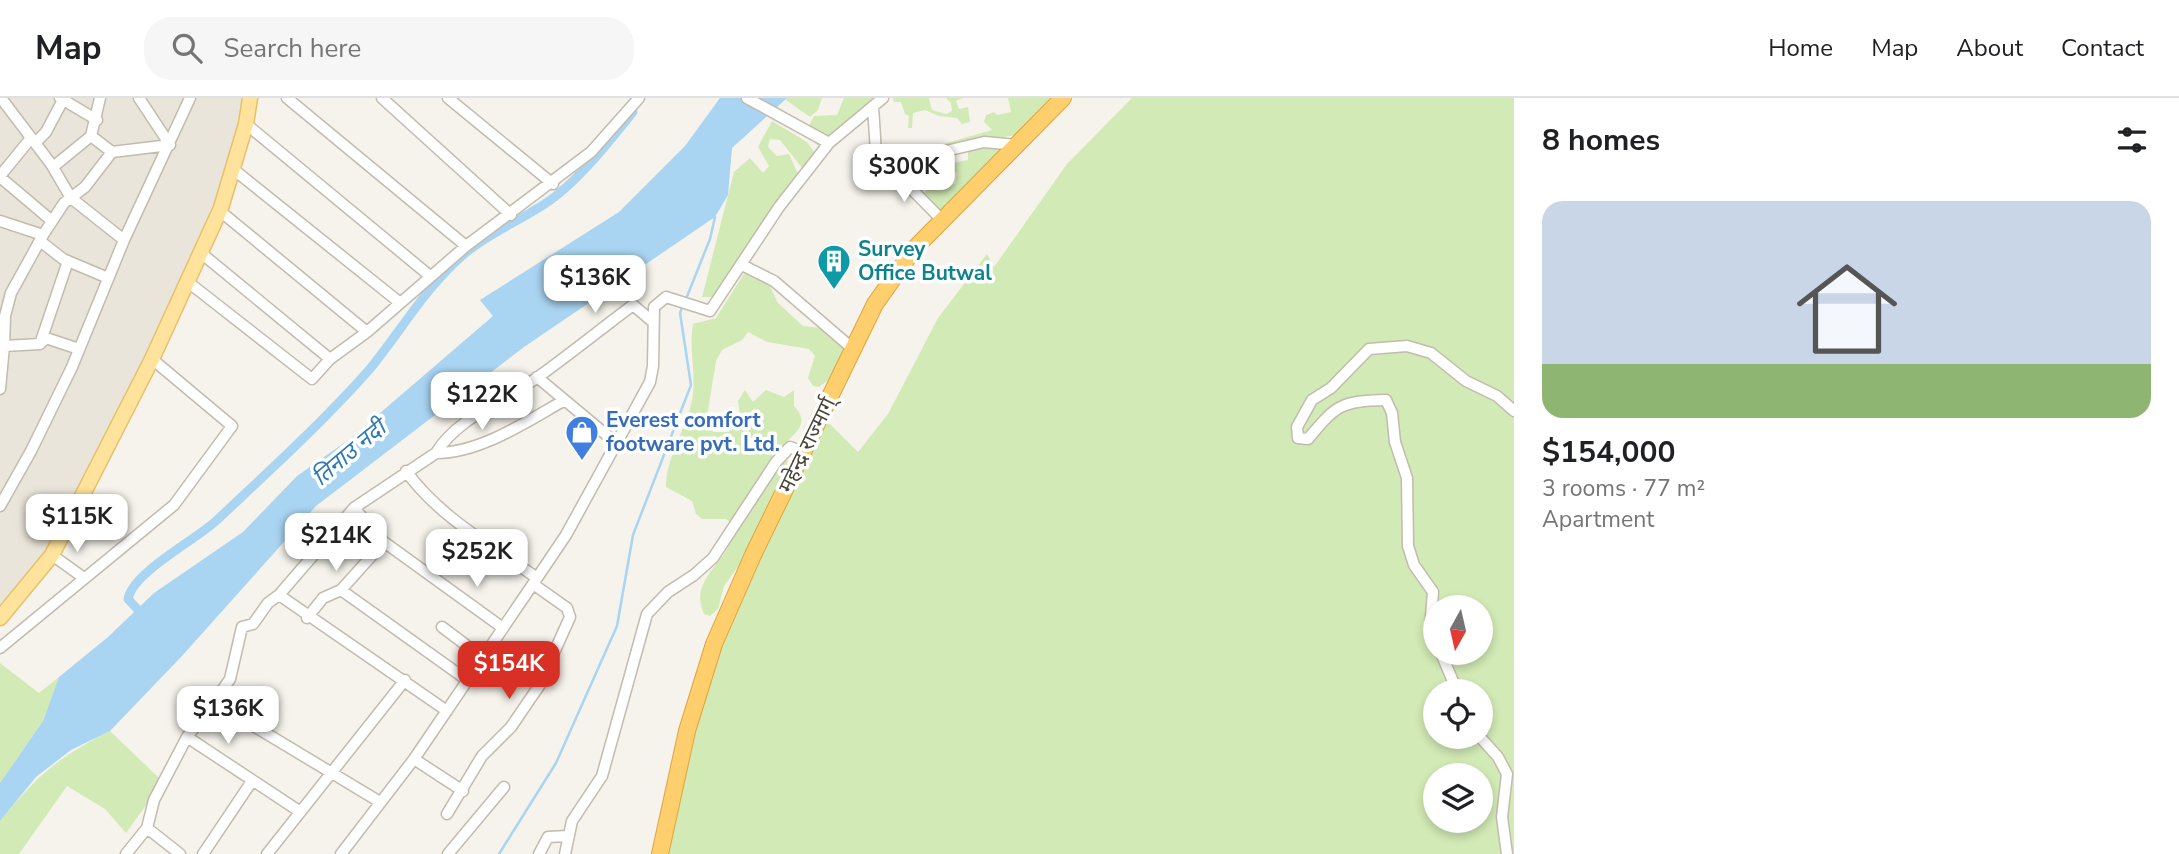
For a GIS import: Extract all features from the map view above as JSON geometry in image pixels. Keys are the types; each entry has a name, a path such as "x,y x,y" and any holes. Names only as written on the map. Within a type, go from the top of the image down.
{"highway":[{"name":"महेन्द्र राज्मार्ग्","path":"660,854 687,731 714,644 753,555 876,304 914,249 1063,98"}],"main road":[{"path":"0,618 52,555 152,359 220,211 246,124 250,98"}],"street":[{"path":"52,167 91,136 97,120 100,98"},
{"path":"139,98 170,145"},
{"path":"0,506 31,451 79,348 124,240 190,98"},
{"path":"287,98 466,246"},
{"path":"382,98 511,215"},
{"path":"448,98 553,184"},
{"path":"188,282 312,379 330,359 367,331 466,246 553,184 591,152 639,98"},
{"path":"747,98 829,143"},
{"path":"341,854 414,759 566,535 652,374 654,307 666,297 705,312 718,303 779,207 829,143 883,98"},
{"path":"51,221 0,177 33,141 46,132 62,99 97,120"},
{"path":"4,102 52,167 71,198 124,240"},
{"path":"873,106 876,153 943,220"},
{"path":"246,124 430,276"},
{"path":"91,136 112,152 170,145"},
{"path":"887,165 984,142 1017,145"},
{"path":"0,389 5,316 11,293 51,221 71,198 85,187 112,152"},
{"path":"233,169 399,302"},
{"path":"220,211 367,331"},
{"path":"0,221 42,238 68,261 108,278"},
{"path":"201,253 330,359"},
{"path":"40,344 68,261"},
{"path":"742,265 774,281 853,349"},
{"path":"126,854 147,828 154,800 187,737 230,679 242,626 253,624 268,603 279,596 354,508 436,453 443,441 459,428 537,377 633,306 653,322"},
{"path":"2,346 40,344 46,338 79,348"},
{"path":"1433,595 1415,565 1408,546 1407,478 1395,442 1392,413 1386,400 1360,401 1332,409 1308,439 1298,438 1297,427 1312,400 1331,388 1368,349 1407,346 1431,353 1466,381 1497,396 1514,411"},
{"path":"0,648 174,505 232,426 152,359"},
{"path":"537,377 615,442"},
{"path":"436,453 447,453 483,442 563,401"},
{"path":"565,854 572,821 602,776 647,614 668,592 694,575 713,558 776,462 790,447 803,452"},
{"path":"406,471 421,491 442,510 535,581 567,608 570,617 539,685 511,727 482,756 447,814"},
{"path":"354,508 384,542 503,628"},
{"path":"307,618 323,598 341,590 384,542"},
{"path":"52,555 84,578"},
{"path":"341,590 467,680"},
{"path":"279,596 307,618 341,638 447,711"},
{"path":"442,627 482,657"},
{"path":"267,854 404,681"},
{"path":"214,702 380,803"},
{"path":"187,737 299,811"},
{"path":"1491,749 1507,774 1502,817 1507,854"},
{"path":"414,759 463,791"},
{"path":"203,854 252,781"},
{"path":"448,854 504,787"},
{"path":"147,828 180,854"},
{"path":"539,854 548,837 568,836"}],"shaded area":[{"path":"0,98 249,98 220,211 52,555 0,614"}],"green space":[{"path":"822,98 818,110 810,117 786,100"},
{"path":"844,98 877,98 819,147 805,133 814,116 837,115"},
{"path":"893,98 929,98 932,110 946,114 952,111 951,103 946,98 963,98 956,101 959,109 968,107 970,122 962,124 957,118 939,116 925,110 913,113 912,128 908,128 909,116 905,114 901,102 894,102"},
{"path":"1008,98 1051,98 1021,134 949,147 943,144 992,130 984,122 986,115 1011,112"},
{"path":"1132,98 1514,98 1514,854 666,854 699,707 729,620 827,421 858,452 888,414 938,318 987,254 994,267 1067,164"},
{"path":"772,121 807,142 815,153 803,169 780,140 770,139 768,147 777,156 789,154 798,174 719,297 702,297 734,172 750,158 763,173 769,166 758,147"},
{"path":"995,145 1002,150 938,213 922,196 929,188 955,184 957,172 940,180 941,172 947,170 948,164 968,160 968,148"},
{"path":"745,272 769,284 778,303 803,326 821,328 835,336 843,349 831,378 819,387 813,386 808,378 815,356 809,349 767,342 748,332 742,340 722,350 716,361 707,416 713,432 728,432 741,421 738,401 745,390 753,402 766,390 784,397 794,390 794,406 800,413 801,420 796,432 772,455 772,459 788,461 740,564 724,586 718,609 710,616 704,614 701,605 702,588 727,550 736,526 726,519 702,519 696,514 692,501 666,487 667,476 693,395 693,324 716,318"},
{"path":"0,663 39,693 59,677 43,721 0,783"},
{"path":"110,731 160,779 149,801 126,833 105,809 67,786 19,854 0,854 0,821 13,805 62,759"}],"water":[{"name":"तिनाउ नदी","path":"720,98 787,98 732,148 728,195 715,217 524,347 316,506 182,656 110,731 71,750 36,777 0,821 0,783 43,721 59,677 108,637 154,593 243,532 297,476 351,438 493,316 480,300 619,212 685,146"}],"waterway":[{"path":"140,612 128,599 141,578 217,520 314,428 369,370 449,268 483,240 539,208 572,182 633,112"},
{"path":"686,299 710,239 715,217"},
{"path":"499,854 556,763 617,626 633,535 691,385 680,313 683,305"}],"place":[{"name":"Survey Office Butwal","path":"834,291"},
{"name":"Everest comfort footware pvt. Ltd.","path":"582,462"}]}
